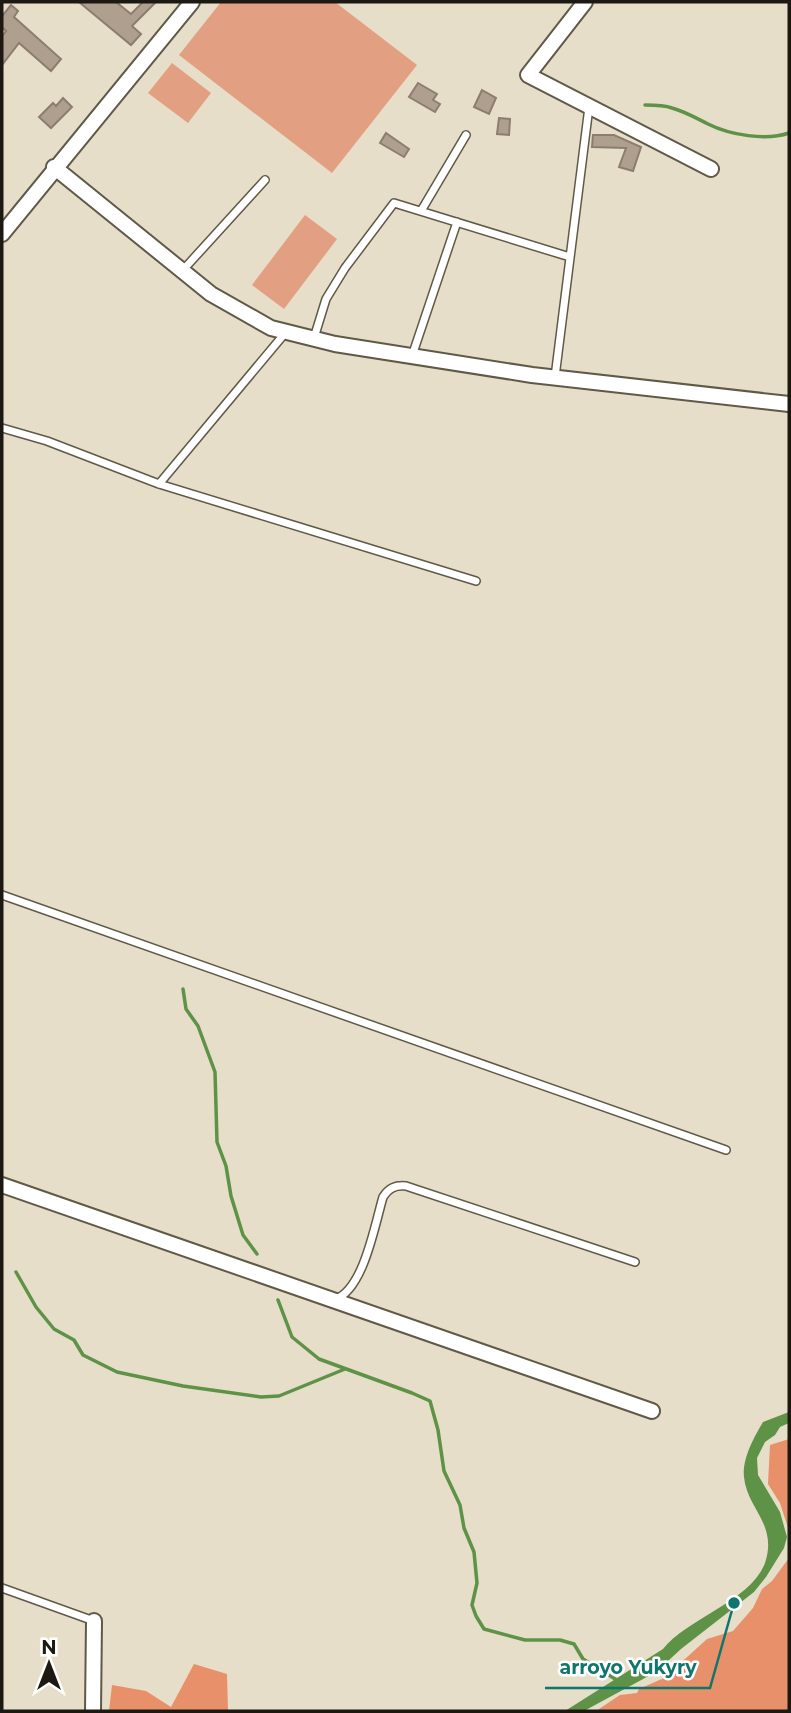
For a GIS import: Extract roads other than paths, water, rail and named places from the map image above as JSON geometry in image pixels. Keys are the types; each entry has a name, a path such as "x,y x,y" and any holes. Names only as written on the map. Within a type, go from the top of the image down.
{"street":[{"path":"2,234 54,167 192,2"},
{"path":"585,2 528,75 711,169"},
{"path":"54,167 211,294 271,328 412,356 555,377 789,404"},
{"path":"2,1185 652,1411"},
{"path":"93,1711 94,1621"}],"lane":[{"path":"555,377 589,106"},
{"path":"421,211 466,135"},
{"path":"183,270 265,180"},
{"path":"314,338 326,299 345,268 394,203 570,257"},
{"path":"412,356 457,222"},
{"path":"159,484 286,331"},
{"path":"2,428 47,441 159,484 476,581"},
{"path":"2,895 726,1150"},
{"path":"332,1300 342,1296 353,1286 359,1275 383,1197 390,1188 400,1185 635,1262"},
{"path":"2,1588 94,1621"}],"waterway":[{"path":"645,105 669,107 737,134 770,137 789,133"},
{"path":"183,989 186,1009 198,1026 215,1072 217,1142 226,1166 231,1196 243,1235 257,1254"},
{"path":"16,1272 36,1307 54,1329 74,1340 83,1355 117,1372 183,1386 261,1397 279,1396 345,1369"},
{"path":"278,1300 292,1337 319,1359 430,1401 438,1430 444,1471 460,1505 464,1528 474,1552 477,1583 472,1605 484,1629 525,1640 560,1640 574,1644 583,1659 620,1682"}],"place":[{"name":"arroyo Yukyry","path":"734,1603"}]}
